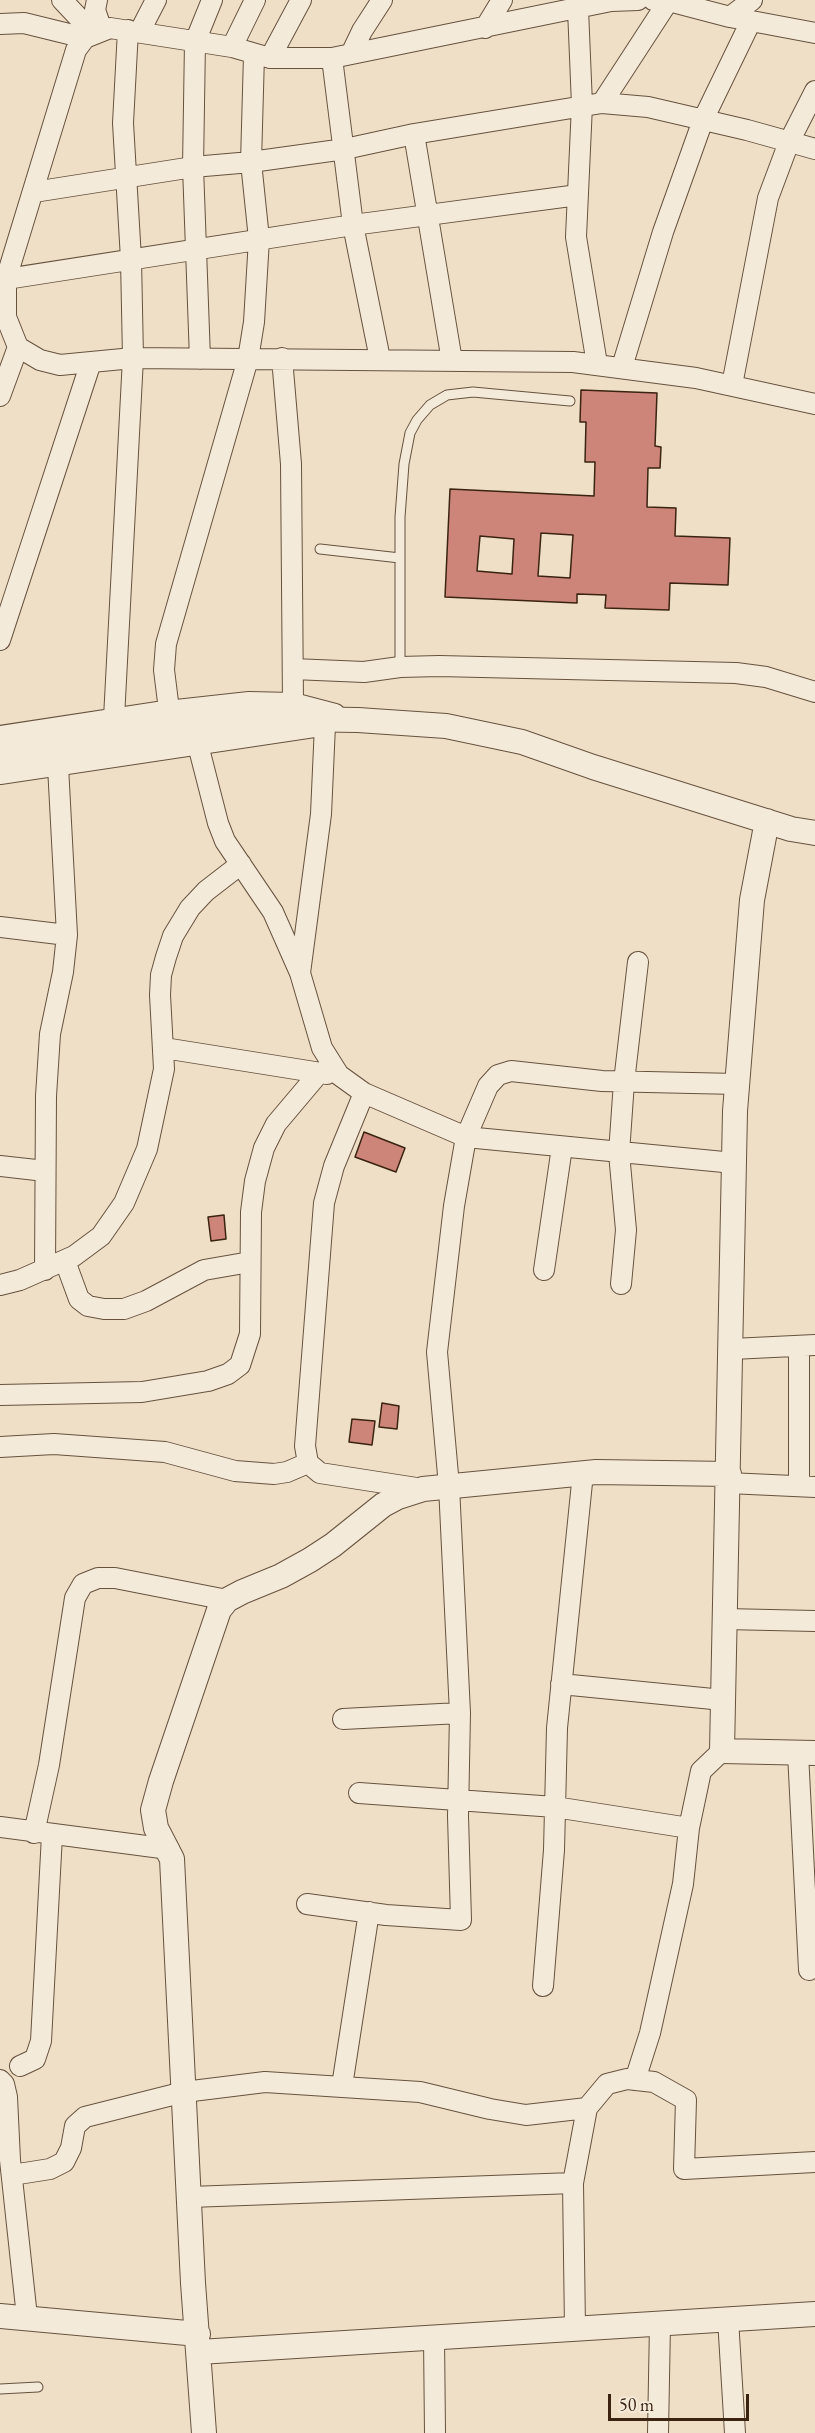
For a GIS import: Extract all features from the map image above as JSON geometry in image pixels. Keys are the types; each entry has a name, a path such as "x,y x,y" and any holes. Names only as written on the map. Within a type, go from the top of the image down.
{"street":[{"path":"62,0 94,34"},
{"path":"94,34 97,0"},
{"path":"114,718 133,358 131,259 123,123 134,30 156,0"},
{"path":"200,359 193,167 195,42 212,0"},
{"path":"232,47 255,0"},
{"path":"174,718 164,670 165,644 248,359 257,289 259,239 251,162 262,57 301,0"},
{"path":"351,54 362,31 382,0"},
{"path":"485,28 502,0"},
{"path":"638,0 612,1 332,58 262,57 232,47 134,30 110,28 94,34 76,50 72,60 34,192 3,279 6,317 18,347 40,360 60,365 133,358 380,359 597,364 732,385 815,404"},
{"path":"602,103 664,0 730,17 815,33"},
{"path":"730,17 752,0"},
{"path":"578,9 582,105 576,237 597,364"},
{"path":"622,367 663,232 703,120 751,21"},
{"path":"0,24 24,24 94,34"},
{"path":"332,58 353,225 380,359"},
{"path":"732,385 768,198 789,142 815,91"},
{"path":"34,192 126,176 345,149 414,134 602,103 648,107 815,149"},
{"path":"414,134 452,362"},
{"path":"3,279 353,225 578,195"},
{"path":"0,396 18,347"},
{"path":"282,358 291,464 293,703"},
{"path":"0,640 92,362"},
{"path":"293,669 364,672 400,667 620,669 735,673 766,677 815,692"},
{"path":"0,754 249,702 293,703 358,720"},
{"path":"0,736 114,718 358,720 446,726 522,742 767,821 815,833"},
{"path":"0,774 358,720"},
{"path":"300,973 321,814 325,725"},
{"path":"198,745 218,823 225,841 273,912 300,973 322,1048 339,1075 364,1093 466,1137 734,1163"},
{"path":"45,1270 46,1096 50,1034 63,972 67,935 58,766"},
{"path":"722,1751 737,1084 752,900 767,821"},
{"path":"0,1286 65,1261 101,1236 124,1203 147,1149 164,1069 161,975 173,936 190,908 241,864"},
{"path":"0,927 67,935"},
{"path":"621,1284 626,1230 619,1153 624,1082 639,962"},
{"path":"164,1048 339,1075"},
{"path":"307,1904 462,1920 458,1799 460,1713 449,1486 438,1352 454,1206 466,1137 488,1086 498,1076 511,1071 624,1082 737,1084"},
{"path":"0,1395 142,1392 208,1382 228,1374 240,1365 250,1334 250,1212 255,1181 264,1148 276,1124 319,1073"},
{"path":"364,1093 334,1166 324,1203 304,1446 308,1463 320,1473 423,1489"},
{"path":"544,1270 562,1148"},
{"path":"0,1166 45,1171"},
{"path":"65,1261 79,1299 88,1306 104,1309 124,1309 146,1301 204,1270 250,1262"},
{"path":"204,2433 172,1859 153,1818 155,1798 215,1619 227,1600 310,1560 333,1545 383,1505 398,1497 423,1489 583,1473 728,1478 807,1487 807,1345 732,1349"},
{"path":"0,1447 54,1444 165,1452 180,1454 214,1467 274,1474 287,1472 308,1463"},
{"path":"543,1986 554,1850 557,1728 583,1473"},
{"path":"21,2066 35,2059 41,2041 43,1834 49,1766 75,1598 83,1584 98,1578 115,1578 227,1600"},
{"path":"725,1619 815,1621"},
{"path":"561,1684 723,1700"},
{"path":"343,1719 460,1713"},
{"path":"635,2080 650,2033 683,1884 689,1828 701,1770 722,1751 807,1753 809,1970"},
{"path":"358,1793 555,1807 689,1828"},
{"path":"0,1827 169,1849"},
{"path":"342,2086 369,1912"},
{"path":"0,2080 4,2084 6,2097 9,2187 27,2317"},
{"path":"575,2329 573,2183 587,2108 607,2084 635,2080 654,2082 686,2100 684,2169 815,2162"},
{"path":"9,2187 64,2162 71,2148 75,2126 85,2116 184,2092 265,2082 420,2092 489,2109 526,2115 587,2108"},
{"path":"190,2198 573,2183"},
{"path":"0,2316 27,2317 198,2343 434,2337 815,2314"},
{"path":"728,2319 735,2433"},
{"path":"658,2433 660,2324"},
{"path":"434,2337 435,2433"}],"lane":[{"path":"400,667 400,517 405,450 410,433 430,405 447,395 473,392 570,400"},
{"path":"320,549 400,558"},
{"path":"0,2389 38,2387"}],"building":[{"path":"581,390 657,393 655,446 661,447 660,468 648,468 647,507 676,508 675,536 730,538 728,585 670,583 669,610 605,608 606,595 577,594 577,603 445,597 450,489 594,496 595,462 585,462 586,422 580,422","holes":["541,533 573,535 570,578 538,576","480,536 514,539 512,574 477,571"]},
{"path":"364,1132 405,1148 396,1172 355,1157"},
{"path":"224,1215 226,1239 211,1241 208,1217"},
{"path":"382,1403 399,1406 397,1429 379,1427"},
{"path":"352,1419 375,1421 372,1445 349,1442"}]}
